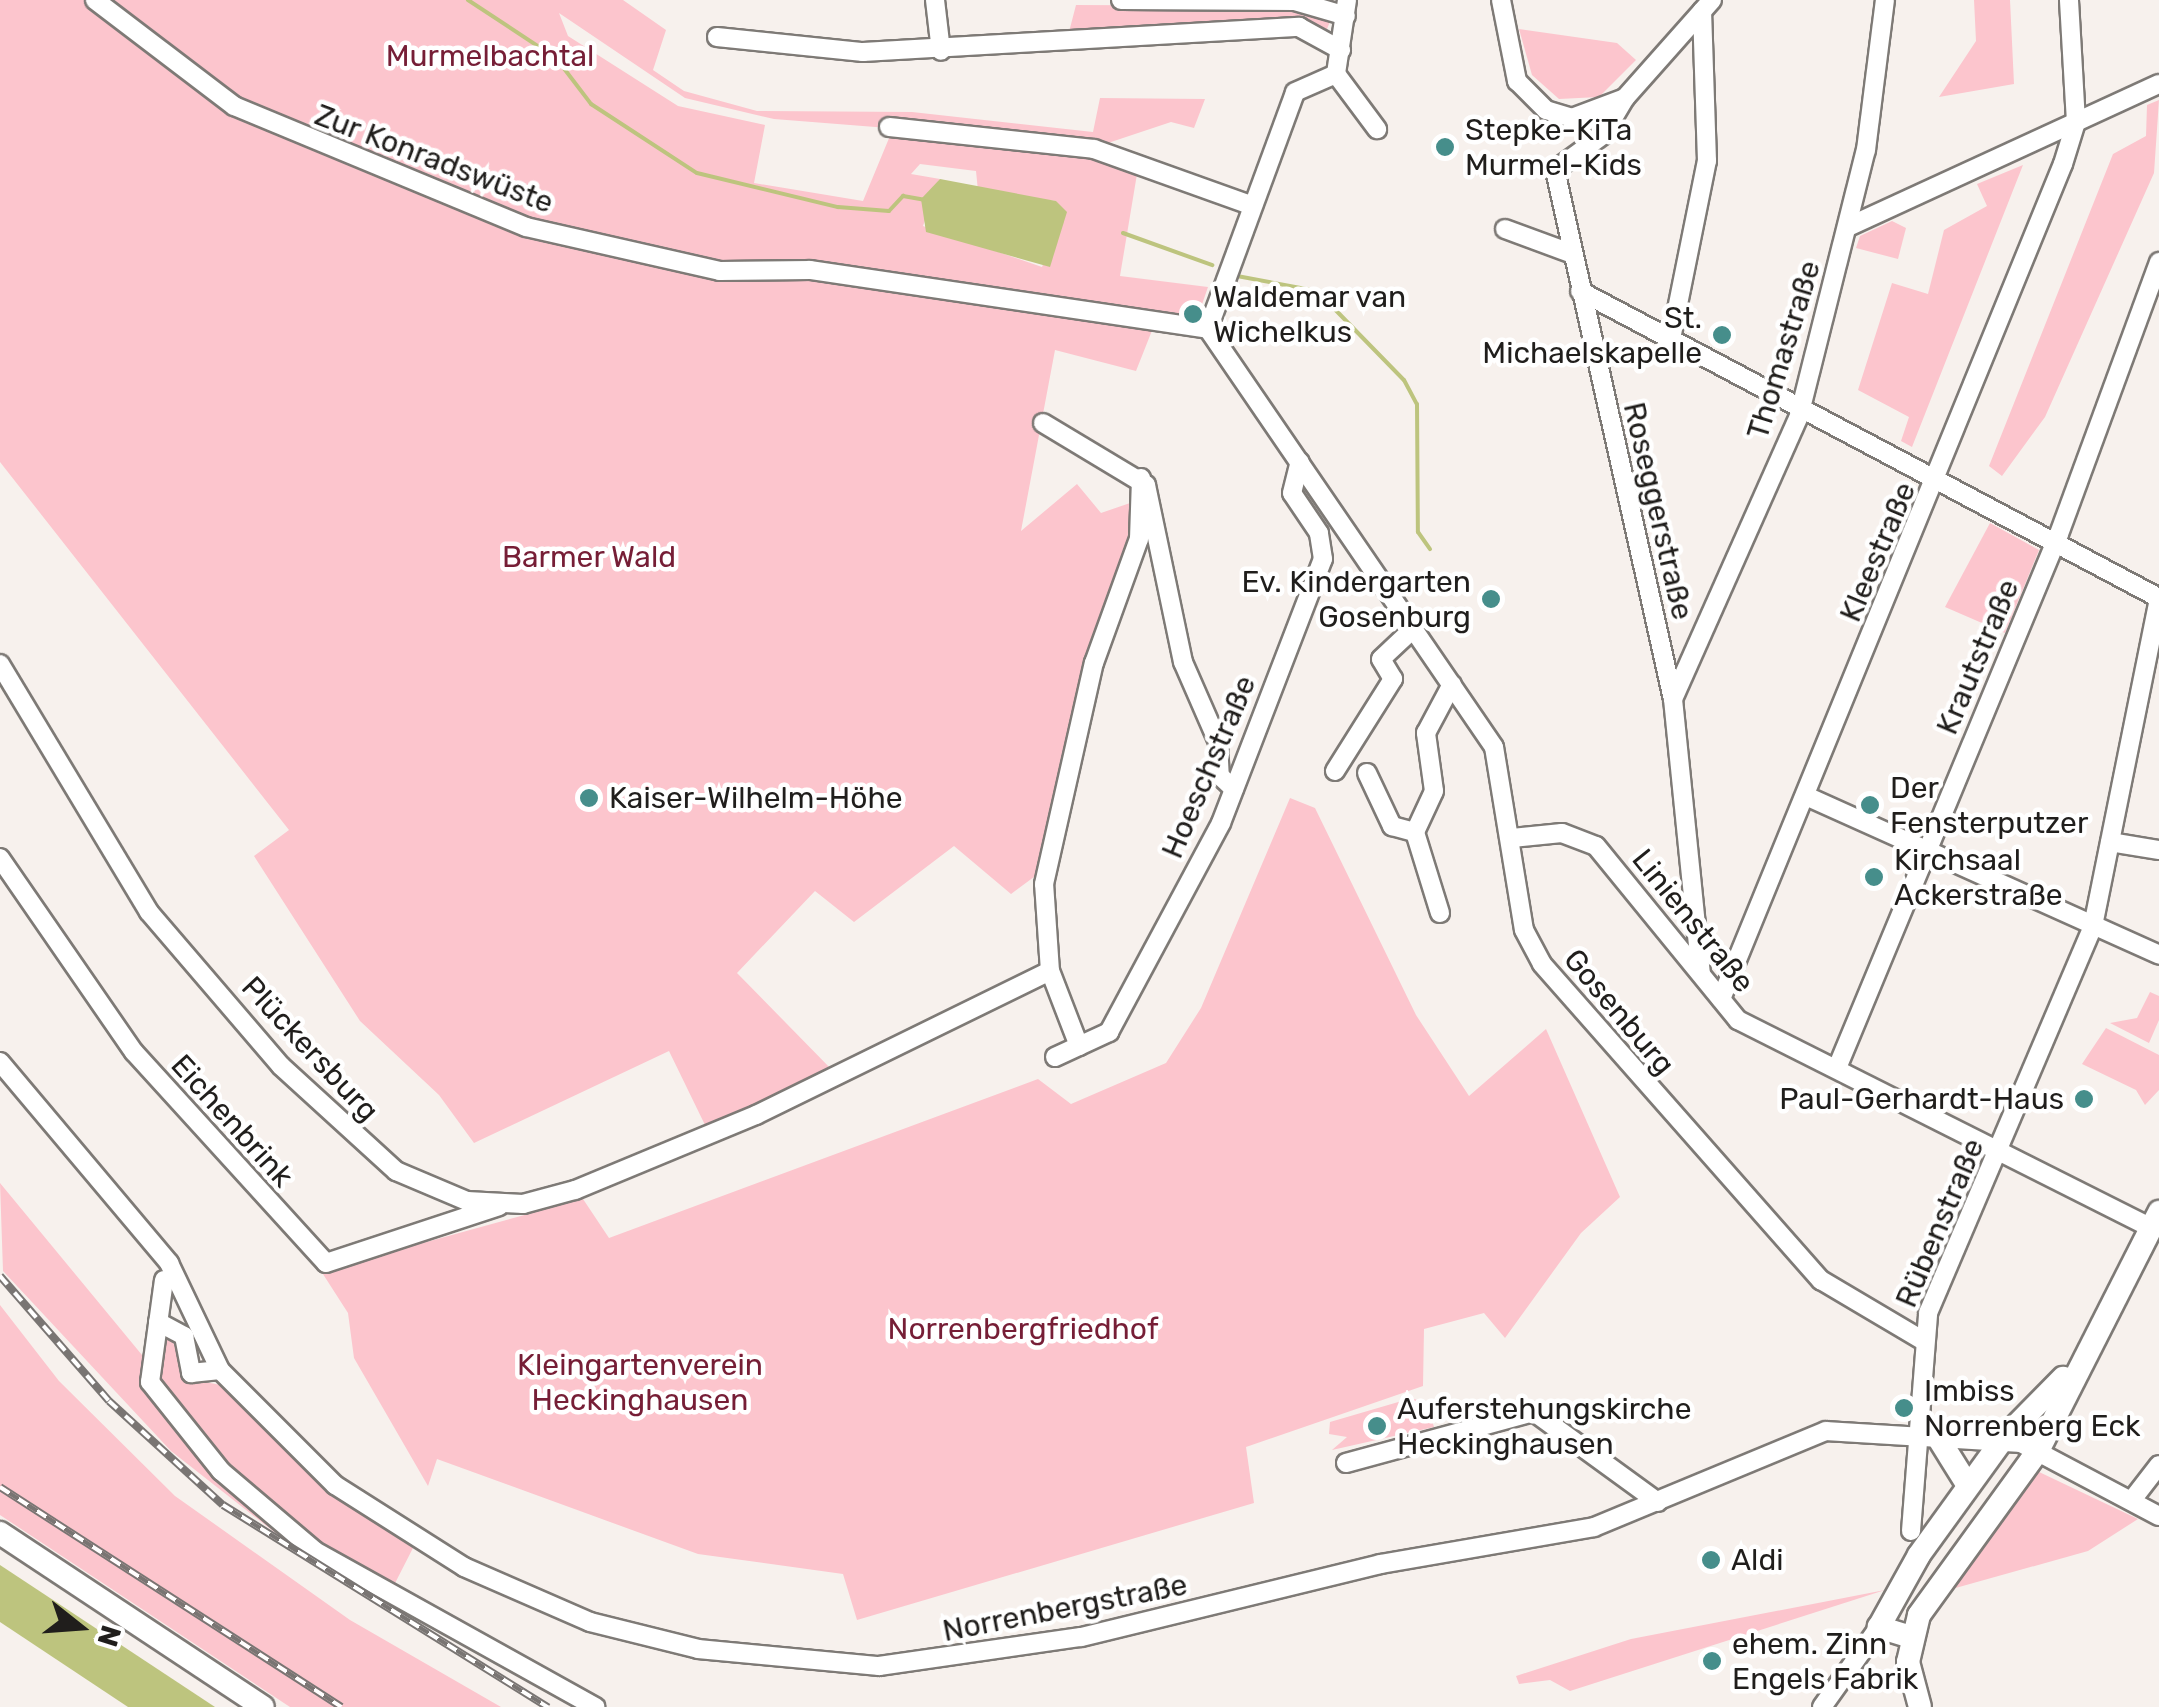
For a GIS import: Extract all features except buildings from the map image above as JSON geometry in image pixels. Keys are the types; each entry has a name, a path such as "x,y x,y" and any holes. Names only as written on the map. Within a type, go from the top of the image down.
{"main road":[{"path":"1920,1707 1911,1638 1950,1567 2040,1449 2072,1368 2155,1220"},
{"path":"1911,1638 1879,1627 1968,1484 2003,1439 2072,1368"},
{"path":"1929,1435 1968,1484"},
{"path":"0,1533 263,1707"}],"street":[{"name":"Zur Konradswüste","path":"95,0 234,106 526,227 720,271 810,270 1208,329"},
{"path":"935,0 941,51"},
{"path":"1122,0 1295,1 1346,8 1336,74 1377,130"},
{"path":"1501,0 1511,68 1534,102 1572,118 1625,98 1707,5"},
{"name":"Thomastraße","path":"1673,699 1801,408 1850,226 1884,0"},
{"path":"2069,0 2076,122"},
{"path":"1671,339 1707,161 1707,5"},
{"path":"717,37 941,51 1300,27 1341,50"},
{"path":"1208,329 1250,205 1295,92 1336,74"},
{"path":"1850,226 2159,84"},
{"name":"Roseggerstraße","path":"1625,98 1604,135 1557,163 1580,292 1673,699 1701,972"},
{"name":"Kleestraße","path":"1721,1000 1938,482 2076,122"},
{"path":"889,127 1094,148 1250,205"},
{"path":"1505,229 1572,254"},
{"name":"Krautstraße","path":"1837,1068 2054,544 2159,262"},
{"path":"1580,292 2159,599"},
{"name":"Gosenburg","path":"1208,329 1494,748 1512,838 1524,930 1575,1005 1821,1280 1922,1340"},
{"path":"1043,423 1141,478 1156,506 1183,662 1218,742 1220,776 1234,789"},
{"name":"Hoeschstraße","path":"1054,1057 1115,1024 1234,789 1322,567 1324,543 1292,493 1300,462"},
{"path":"1078,1046 1050,971 1051,848 1094,663 1139,539 1141,478"},
{"name":"Rübenstraße","path":"1911,1531 1929,1435 1922,1340 2093,926 2159,599"},
{"path":"1335,771 1393,679 1381,659 1414,630"},
{"name":"Plückersburg","path":"0,664 149,912 280,1066 396,1171 500,1206"},
{"path":"1440,913 1415,832 1434,791 1426,734 1452,684"},
{"path":"1367,773 1392,826 1415,832"},
{"path":"1806,796 2159,955"},
{"name":"Linienstraße","path":"1512,838 1562,833 1596,846 1738,1020 1999,1153 2155,1220"},
{"path":"2110,842 2159,850"},
{"name":"Eichenbrink","path":"0,858 134,1052 320,1259 344,1264 500,1206"},
{"path":"500,1206 574,1190 756,1114 1050,971"},
{"path":"0,1062 169,1263 220,1370 191,1373 184,1336 158,1322"},
{"path":"164,1280 158,1322 147,1356 156,1394 264,1512 435,1624 595,1707"},
{"name":"Norrenbergstraße","path":"220,1370 335,1485 464,1567 618,1630 817,1665 1025,1648 1397,1560 1594,1526 1658,1502 1812,1433 2003,1439 2040,1449 2159,1516"},
{"path":"1346,1463 1534,1412 1658,1502"},
{"path":"2132,1500 2159,1465"},
{"path":"1822,1707 1879,1627"}],"green space":[{"name":"Barmer Wald","path":"0,0 623,0 666,30 653,70 684,91 757,111 912,112 1093,132 1100,98 1205,99 1194,128 1171,122 1102,145 774,119 685,98 559,13 568,36 678,106 765,125 754,183 863,201 892,131 1090,156 1137,174 1120,276 1208,287 1197,319 1153,328 1136,371 1055,350 1021,531 1077,484 1101,513 1133,502 1133,536 1038,874 1011,894 954,846 854,922 815,891 737,973 834,1072 705,1125 669,1051 474,1143 439,1095 360,1021 254,856 289,830 0,462","holes":["920,164 976,171 978,191 1056,201 1061,220 1042,267 923,226 940,179 911,174"]},
{"path":"1974,0 2010,0 2014,84 1939,97 1976,41"},
{"path":"1076,5 1288,6 1331,19 1327,29 1284,17 1069,32"},
{"path":"1519,29 1617,43 1636,60 1599,97 1559,99 1532,75"},
{"path":"2159,100 2154,173 2045,417 2002,476 1989,466 2113,154 2146,136 2147,105"},
{"path":"2023,165 1912,447 1901,441 1909,417 1858,390 1892,283 1928,294 1944,230 1987,206 1977,184"},
{"path":"1892,221 1906,228 1898,259 1856,248 1860,236"},
{"path":"1990,523 2039,550 2005,633 1945,607"},
{"name":"Norrenbergfriedhof","path":"1290,798 1315,808 1416,1015 1469,1096 1546,1029 1620,1197 1581,1233 1505,1338 1484,1313 1424,1329 1423,1386 1246,1447 1254,1503 857,1620 843,1574 698,1554 437,1459 428,1486 354,1358 348,1313 321,1271 583,1199 609,1238 1038,1079 1071,1104 1166,1063 1201,1008"},
{"path":"2150,992 2159,996 2159,1020 2149,1043 2110,1023 2137,1018"},
{"path":"2106,1028 2159,1055 2159,1090 2145,1105 2136,1090 2082,1064"},
{"path":"0,1183 142,1355 145,1383 174,1428 310,1560 171,1451 3,1271"},
{"path":"0,1305 59,1381 175,1496 350,1620 501,1707 290,1707 0,1515"},
{"path":"168,1330 188,1379 221,1385 325,1488 414,1546 390,1593 232,1476 158,1389 155,1345"},
{"path":"1412,1398 1427,1404 1434,1427 1332,1450 1347,1437 1329,1434 1330,1422"},
{"path":"2037,1471 2138,1519 2088,1551 1952,1589"},
{"path":"1885,1590 1570,1691 1550,1680 1519,1684 1516,1676 1631,1639"}],"shaded area":[{"path":"940,179 1056,201 1067,212 1050,267 926,232 921,199"},
{"path":"0,1565 215,1707 128,1707 0,1622"}],"waterway":[{"path":"468,0 556,58 591,104 697,173 838,207 889,211 903,196 926,200"},
{"path":"1123,233 1212,265"},
{"path":"1237,276 1317,291 1404,380 1417,404 1418,532 1430,549"}],"railway":[{"path":"0,1276 109,1401 223,1505 548,1707"},
{"path":"0,1487 341,1707"}],"place":[{"name":"Stepke-KiTa Murmel-Kids","path":"1445,147"},
{"name":"Waldemar van Wichelkus","path":"1193,314"},
{"name":"St. Michaelskapelle","path":"1722,335"},
{"name":"Ev. Kindergarten Gosenburg","path":"1491,599"},
{"name":"Kaiser-Wilhelm-Höhe","path":"589,798"},
{"name":"Der Fensterputzer","path":"1870,805"},
{"name":"Kirchsaal Ackerstraße","path":"1874,877"},
{"name":"Paul-Gerhardt-Haus","path":"2084,1099"},
{"name":"Imbiss Norrenberg Eck","path":"1904,1408"},
{"name":"Auferstehungskirche Heckinghausen","path":"1377,1426"},
{"name":"Aldi","path":"1711,1560"},
{"name":"ehem. Zinn Engels Fabrik","path":"1712,1661"}],"park label":[{"name":"Murmelbachtal","path":"490,56"},
{"name":"Kleingartenverein Heckinghausen","path":"640,1382"}]}
